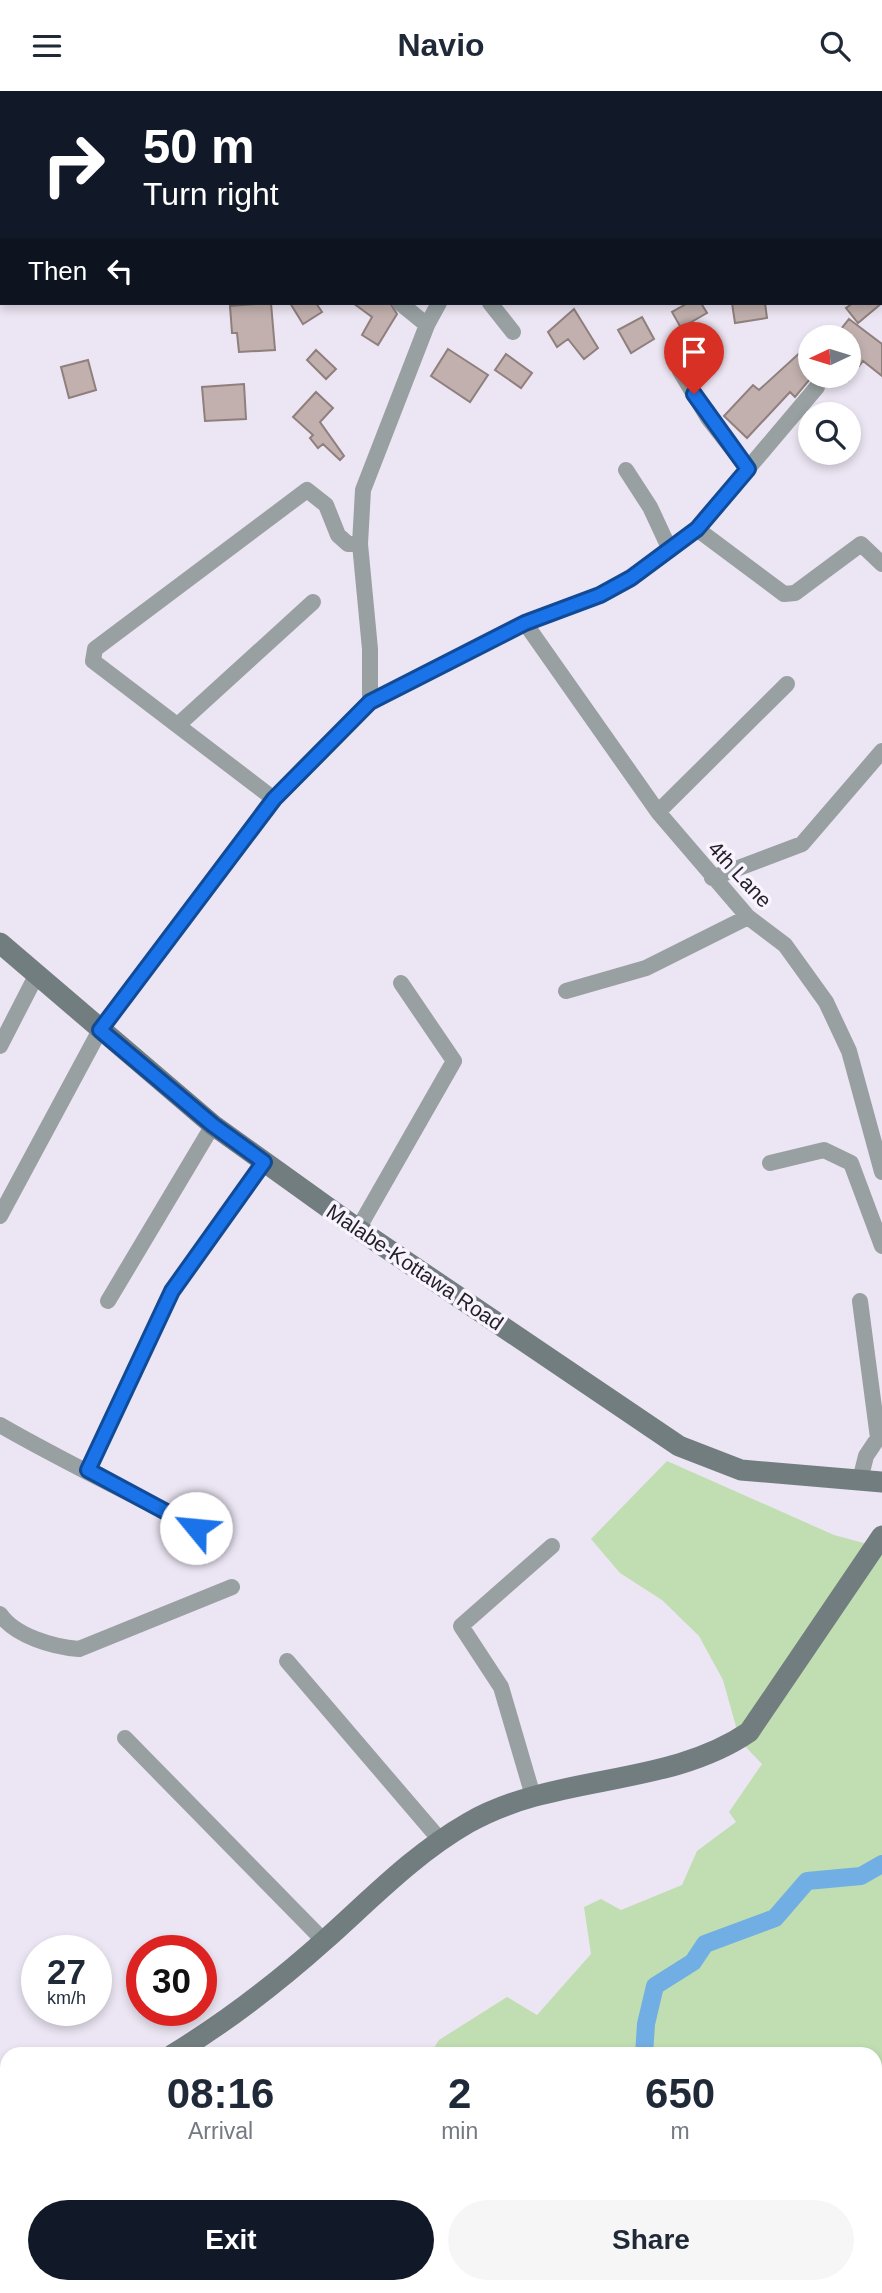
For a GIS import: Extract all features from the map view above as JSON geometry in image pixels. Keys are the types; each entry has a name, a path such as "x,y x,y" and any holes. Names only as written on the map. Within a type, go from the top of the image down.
{"main road":[{"name":"Malabe-Kottawa Road","path":"0,943 213,1125 358,1229 679,1446 741,1470 882,1482"},
{"path":"185,2047 221,2025 324,1941 376,1891 470,1822 533,1796 691,1760 730,1745 750,1732 882,1536"}],"street":[{"path":"402,305 427,325"},
{"path":"370,702 370,649 360,544 363,490 427,325 438,305"},
{"path":"492,305 513,332"},
{"path":"680,344 680,371 708,418 748,469"},
{"path":"0,1216 100,1030 274,799 370,702 525,623 600,595 631,578 670,550 697,529 815,389"},
{"path":"626,470 650,507 670,550"},
{"path":"274,799 93,661 95,649 307,490 326,505 338,535 348,544 360,544"},
{"path":"697,529 784,594 795,593 861,544 882,564"},
{"path":"179,724 313,602"},
{"name":"4th Lane","path":"525,623 658,812 712,879 748,917 785,945 826,1002 849,1051 882,1172"},
{"path":"658,812 787,684"},
{"path":"712,879 802,845 882,751"},
{"path":"566,991 646,968 748,917"},
{"path":"0,1046 37,974"},
{"path":"358,1229 454,1061 401,983"},
{"path":"108,1301 213,1125"},
{"path":"770,1163 824,1150 851,1163 882,1246"},
{"path":"88,1470 172,1291 264,1162"},
{"path":"860,1301 878,1438 866,1455 860,1480"},
{"path":"0,1425 66,1464 88,1470 196,1528"},
{"path":"533,1796 501,1687 461,1626 552,1546"},
{"path":"0,1615 7,1625 18,1630 60,1648 79,1649 232,1587"},
{"path":"287,1661 441,1841"},
{"path":"125,1738 324,1941"}],"green space":[{"path":"667,1461 834,1535 882,1548 882,2047 434,2047 439,2040 507,1997 537,2015 591,1954 584,1907 601,1899 621,1910 682,1885 697,1851 736,1822 729,1812 762,1764 740,1741 723,1680 699,1636 662,1600 620,1573 591,1539"}],"building":[{"path":"271,305 275,350 239,352 237,333 232,333 230,306"},
{"path":"291,305 317,305 322,312 303,324"},
{"path":"356,305 391,305 397,314 378,345 362,335 372,317"},
{"path":"684,305 702,305 707,313 681,328 672,312"},
{"path":"732,305 765,305 767,318 735,323"},
{"path":"850,305 880,305 858,323 846,308"},
{"path":"574,309 598,348 584,359 568,339 557,347 548,332"},
{"path":"642,317 654,339 631,353 618,330"},
{"path":"849,319 857,325 844,325"},
{"path":"861,328 882,344 882,376 863,361 861,364"},
{"path":"448,349 488,375 470,402 431,376"},
{"path":"316,350 336,369 326,379 307,360"},
{"path":"506,354 532,373 521,388 495,370"},
{"path":"798,354 798,389 802,389 795,397 790,392 747,438 724,416 753,385 759,390"},
{"path":"88,360 96,390 69,398 61,367"},
{"path":"244,384 246,419 205,421 202,387"},
{"path":"316,392 333,408 320,422 344,456 340,460 323,444 318,448 310,438 313,435 293,417"}],"waterway":[{"path":"645,2047 646,2024 655,1986 693,1962 705,1944 775,1918 807,1881 861,1876 882,1864"}],"route":[{"path":"196,1528 88,1470 172,1291 264,1162 213,1125 100,1030 274,799 370,702 525,623 600,595 631,578 697,529 748,469 708,418 694,394"}]}
